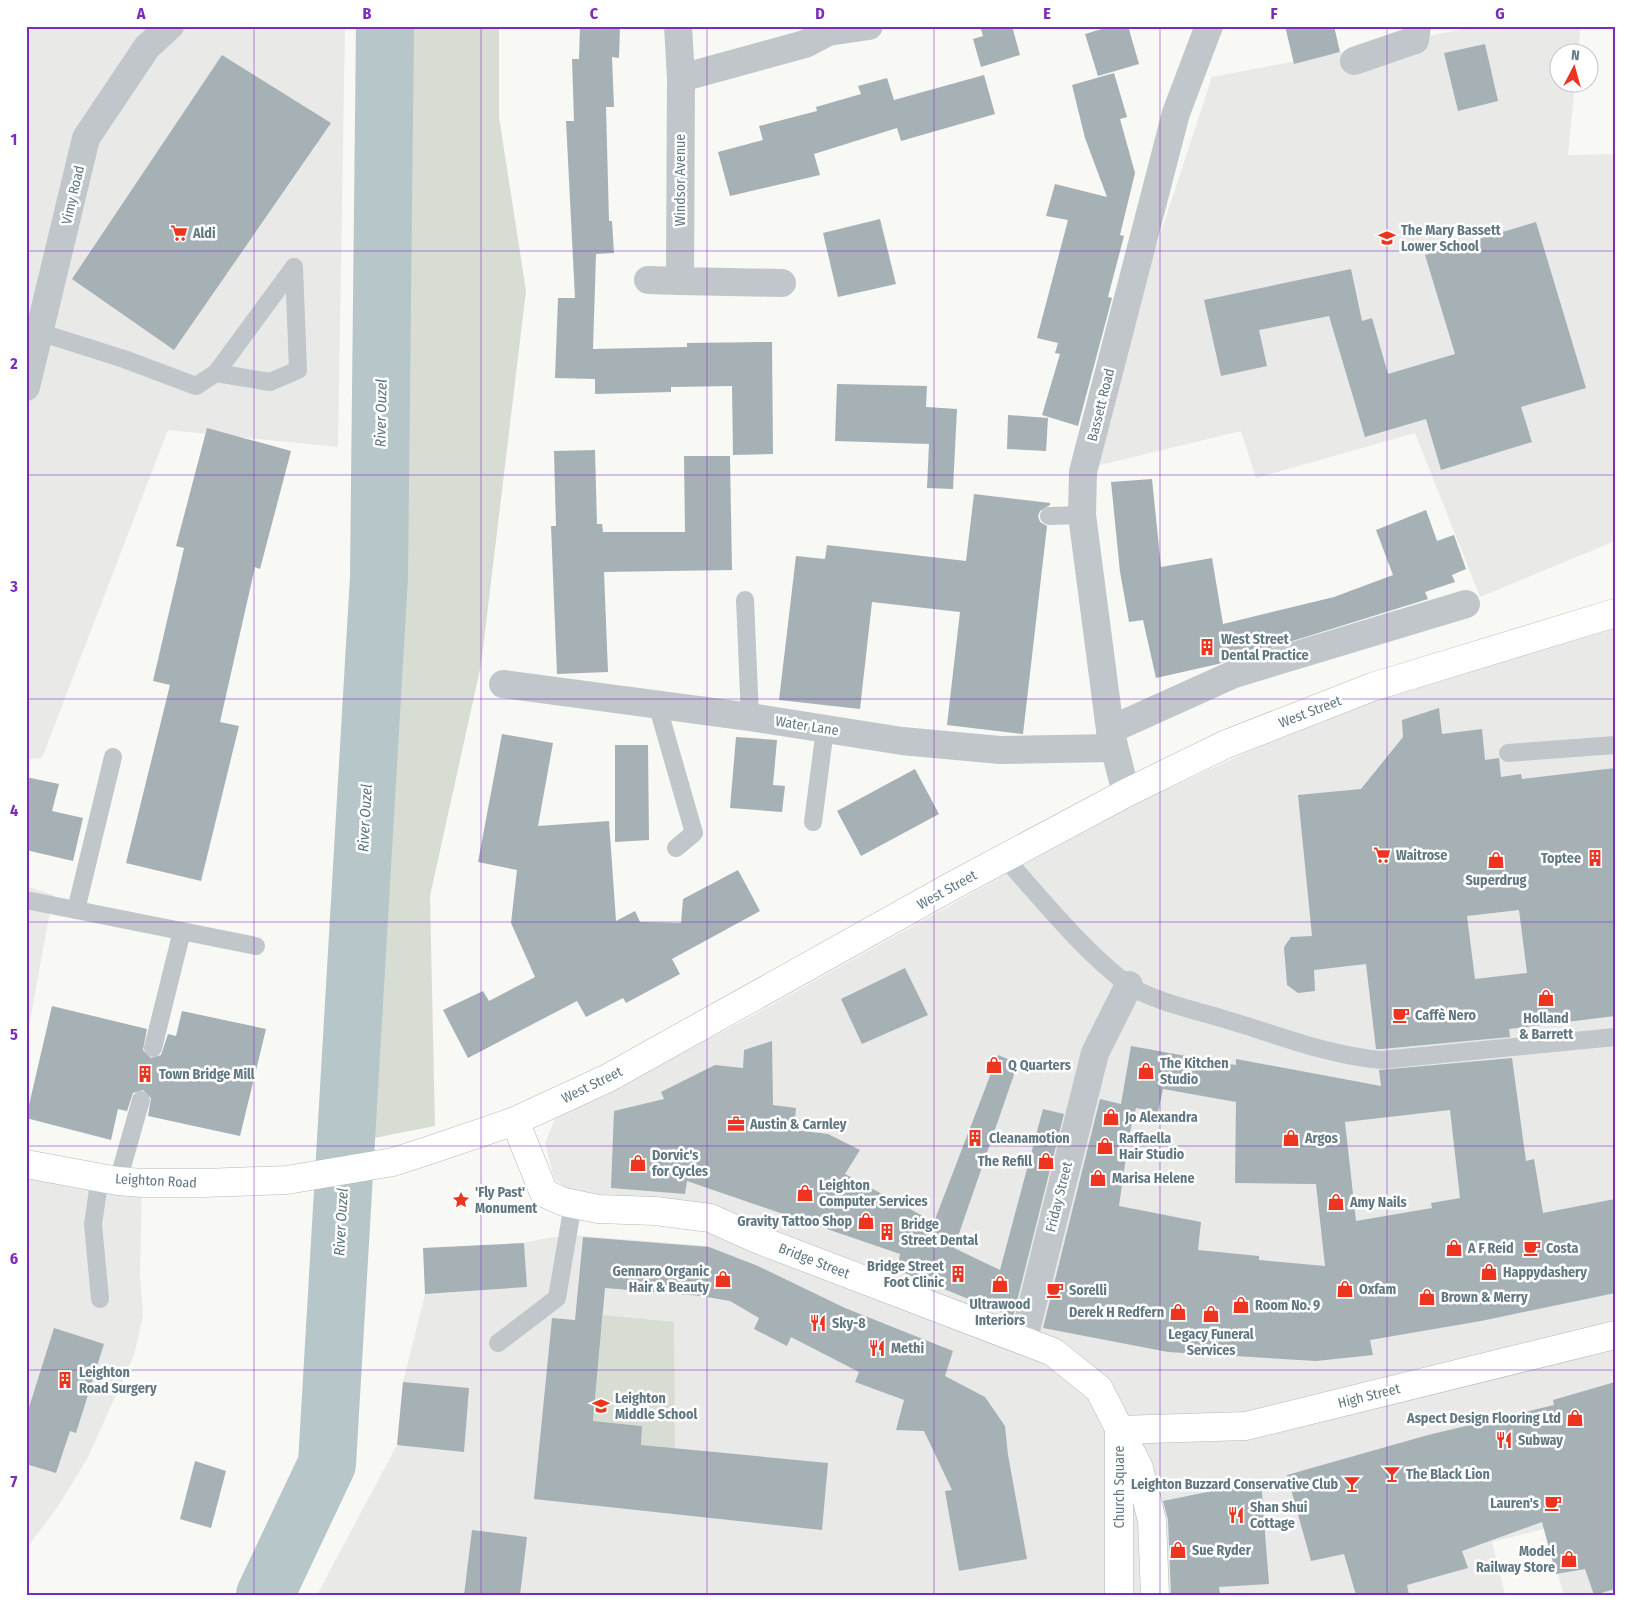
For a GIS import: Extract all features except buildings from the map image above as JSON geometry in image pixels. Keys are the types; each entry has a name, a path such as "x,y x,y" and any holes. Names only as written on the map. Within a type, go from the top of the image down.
{"street":[{"name":"Vimy Road","path":"26,388 86,138 147,47 170,26"},
{"name":"Windsor Avenue","path":"678,26 681,78 680,281"},
{"path":"681,78 805,44 828,32 869,26"},
{"name":"Bassett Road","path":"1126,793 1112,739 1082,515 1083,472 1173,122 1209,26"},
{"path":"1354,60 1415,40 1417,26"},
{"path":"648,280 782,283"},
{"path":"1112,739 1234,674 1466,604"},
{"name":"West Street","path":"288,1180 393,1162 514,1121 608,1078 1005,858 1126,793 1224,745 1372,687 1615,613"},
{"name":"Water Lane","path":"503,684 750,717 902,741 1000,750 1112,739"},
{"name":"Friday Street","path":"1027,1326 1095,1053 1129,985"},
{"name":"Bridge Street","path":"514,1121 544,1193 573,1204 598,1209 655,1211 710,1218 766,1243 1053,1352 1099,1389 1119,1430"},
{"name":"Leighton Road","path":"26,1164 109,1179 174,1184 288,1180"},
{"name":"High Street","path":"1119,1430 1246,1426 1615,1335"},
{"name":"Church Square","path":"1119,1430 1119,1595"},
{"name":"Church Square","path":"1119,1430 1139,1468 1152,1521 1155,1595"}],"lane":[{"path":"39,332 124,359 196,386 216,373 294,267 298,370 270,382 216,373"},
{"path":"1049,516 1082,515"},
{"path":"745,600 750,717"},
{"path":"657,704 694,833 676,848"},
{"path":"813,822 825,729"},
{"path":"1508,753 1615,745"},
{"path":"76,910 113,757"},
{"path":"1005,858 1085,946 1129,985 1169,1003 1359,1058 1382,1060 1615,1037"},
{"path":"26,900 256,946"},
{"path":"153,1048 182,931"},
{"path":"100,1300 93,1224 141,1100"},
{"path":"498,1344 557,1298 573,1204"}],"shaded area":[{"path":"26,26 345,26 338,447 168,430 42,758 26,759"},
{"path":"389,26 499,26 499,117 526,291 481,665 430,896 435,1126 349,1143 384,577"},
{"name":"The Mary Bassett Lower School","path":"1480,26 1581,26 1579,42 1548,42 1548,92 1574,92 1568,155 1615,154 1615,541 1480,597 1415,433 1256,478 1241,431 1096,466 1132,320 1212,77"},
{"path":"1615,627 1615,1595 1564,1595 1544,1529 1492,1542 1505,1595 317,1595 397,1445 403,1382 425,1294 527,1287 524,1243 542,1239 571,1235 709,1246 703,1210 573,1195 554,1178 545,1143 555,1119 739,1023 1114,814 1374,693"},
{"path":"26,886 53,895 26,1042"},
{"path":"26,1161 142,1183 140,1276 143,1316 134,1355 88,1457 59,1505 26,1549"},
{"path":"603,1315 674,1322 675,1449 641,1445 642,1426 593,1421"}],"waterway":[{"name":"River Ouzel","path":"265,1595 327,1464 379,577 385,26"}],"place":[{"name":"Aldi","path":"179,233"},
{"name":"The Mary Bassett Lower School","path":"1387,238"},
{"name":"West Street Dental Practice","path":"1207,647"},
{"name":"Waitrose","path":"1382,855"},
{"name":"Toptee","path":"1595,858"},
{"name":"Superdrug","path":"1496,860"},
{"name":"Holland & Barrett","path":"1546,998"},
{"name":"Caffè Nero","path":"1401,1015"},
{"name":"Q Quarters","path":"994,1065"},
{"name":"The Kitchen Studio","path":"1146,1071"},
{"name":"Town Bridge Mill","path":"145,1074"},
{"name":"Jo Alexandra","path":"1111,1117"},
{"name":"Austin & Carnley","path":"736,1124"},
{"name":"Cleanamotion","path":"975,1138"},
{"name":"Argos","path":"1291,1138"},
{"name":"Raffaella Hair Studio","path":"1105,1146"},
{"name":"The Refill","path":"1046,1161"},
{"name":"Dorvic's for Cycles","path":"638,1163"},
{"name":"Marisa Helene","path":"1098,1178"},
{"name":"Leighton Computer Services","path":"805,1193"},
{"name":"'Fly Past' Monument","path":"461,1200"},
{"name":"Amy Nails","path":"1336,1202"},
{"name":"Gravity Tattoo Shop","path":"866,1221"},
{"name":"Bridge Street Dental","path":"887,1232"},
{"name":"A F Reid","path":"1454,1248"},
{"name":"Costa","path":"1532,1248"},
{"name":"Happydashery","path":"1489,1272"},
{"name":"Bridge Street Foot Clinic","path":"958,1274"},
{"name":"Gennaro Organic Hair & Beauty","path":"723,1279"},
{"name":"Ultrawood Interiors","path":"1000,1284"},
{"name":"Oxfam","path":"1345,1289"},
{"name":"Sorelli","path":"1055,1290"},
{"name":"Brown & Merry","path":"1427,1297"},
{"name":"Room No. 9","path":"1241,1305"},
{"name":"Derek H Redfern","path":"1178,1312"},
{"name":"Legacy Funeral Services","path":"1211,1314"},
{"name":"Sky-8","path":"818,1323"},
{"name":"Methi","path":"877,1348"},
{"name":"Leighton Road Surgery","path":"65,1380"},
{"name":"Leighton Middle School","path":"601,1406"},
{"name":"Aspect Design Flooring Ltd","path":"1575,1418"},
{"name":"Subway","path":"1504,1440"},
{"name":"The Black Lion","path":"1392,1474"},
{"name":"Leighton Buzzard Conservative Club","path":"1352,1484"},
{"name":"Lauren's","path":"1553,1503"},
{"name":"Shan Shui Cottage","path":"1236,1515"},
{"name":"Sue Ryder","path":"1178,1550"},
{"name":"Model Railway Store","path":"1569,1559"}]}
